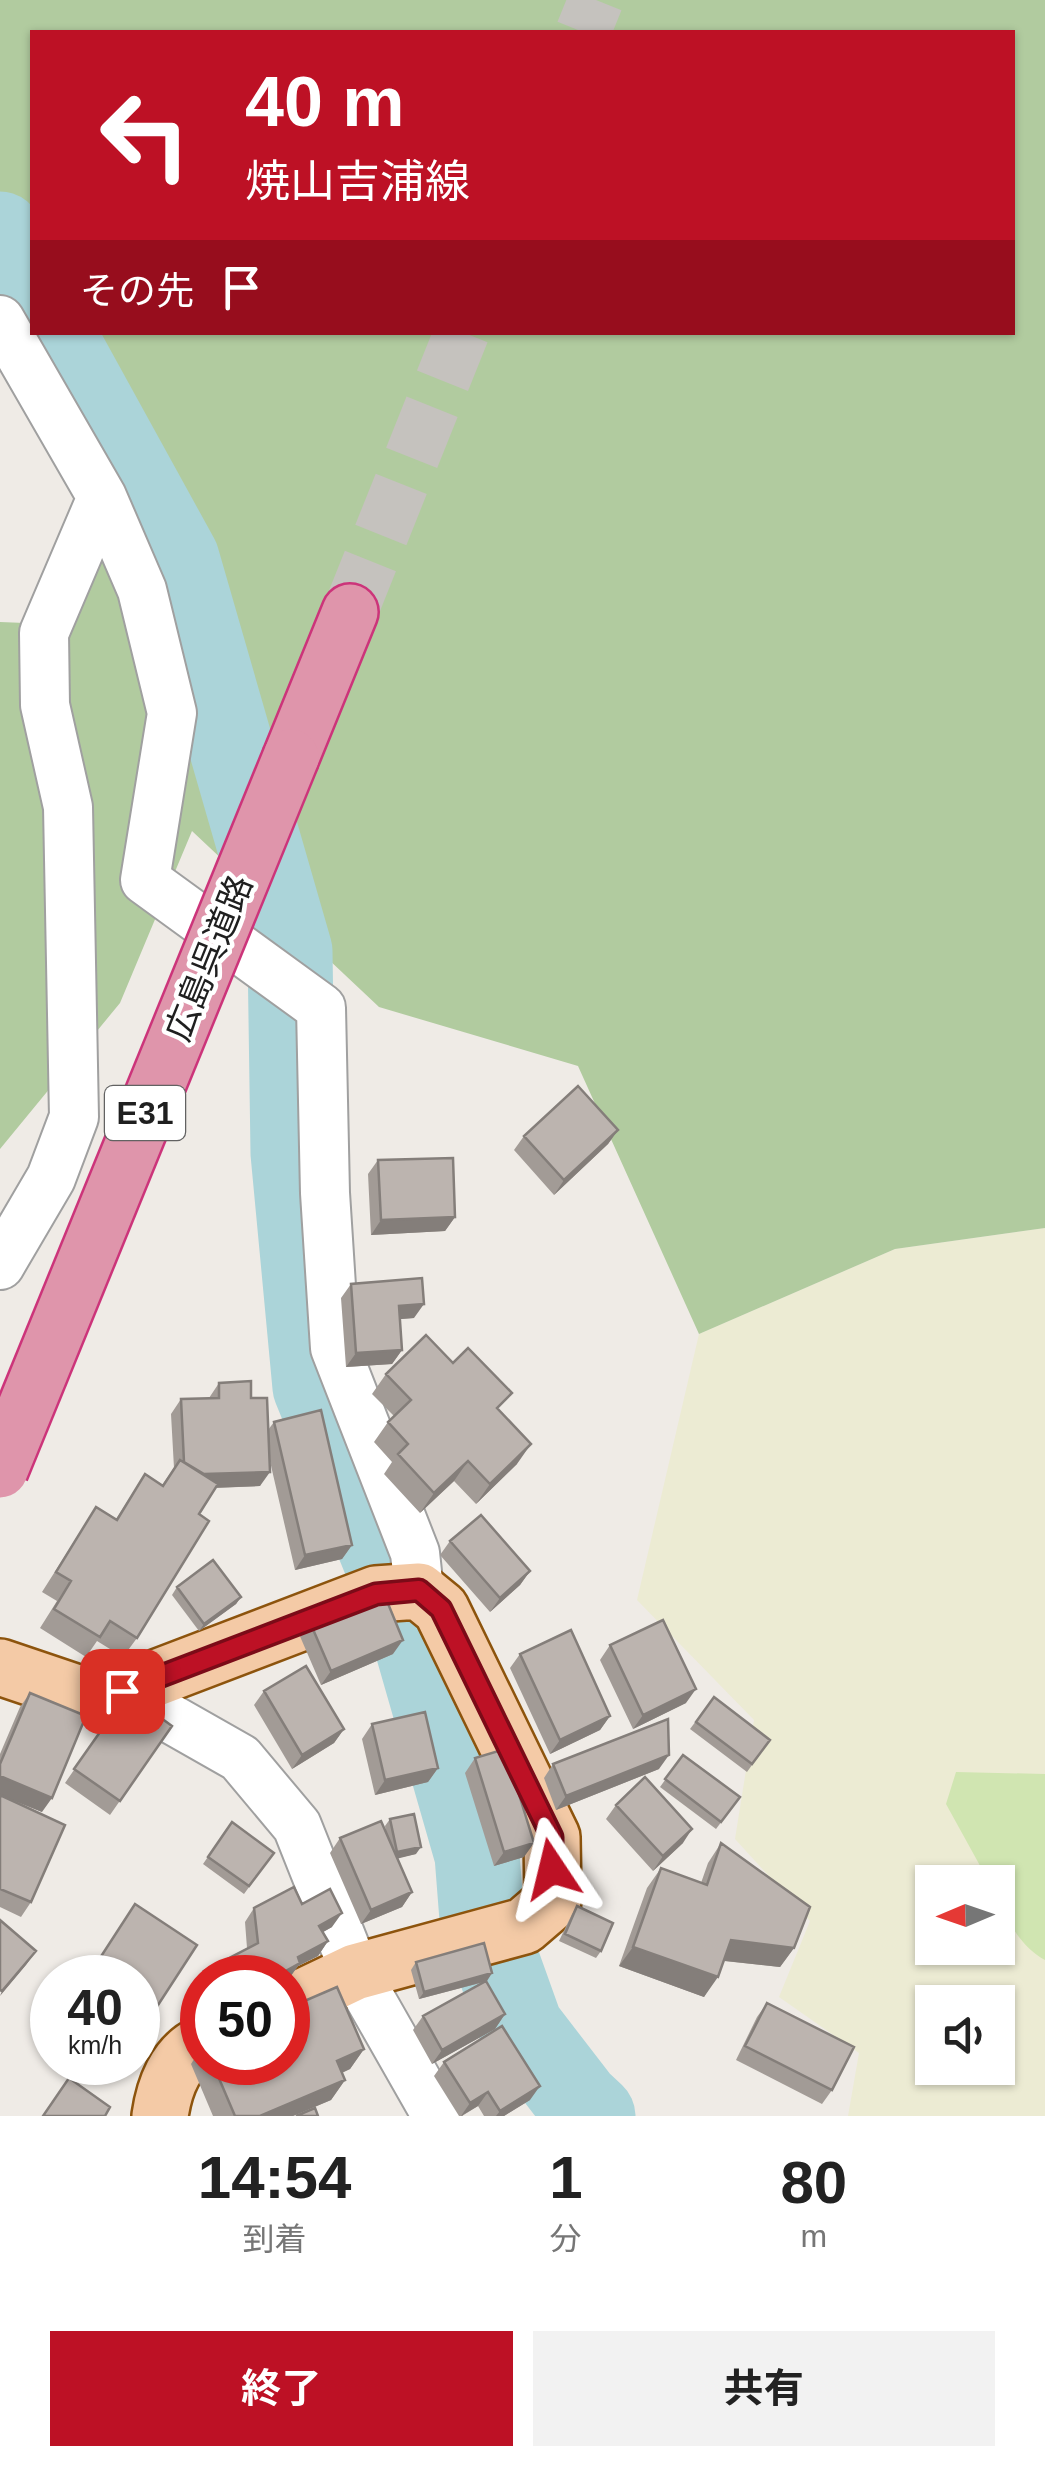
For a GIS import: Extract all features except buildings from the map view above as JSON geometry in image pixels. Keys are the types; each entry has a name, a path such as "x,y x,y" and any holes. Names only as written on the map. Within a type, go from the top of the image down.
{"highway":[{"name":"広島呉道路","path":"0,1470 350,612"}],"main road":[{"path":"0,1667 77,1693 122,1691 402,1592 441,1609 552,1837 553,1901 524,1926 355,1972 310,1993"},
{"path":"160,2116 165,2085 180,2065"}],"street":[{"path":"0,320 102,497 142,590 172,713 145,880 321,1008 325,1194 335,1348 415,1553 402,1592"},
{"path":"0,1265 51,1178 74,1116 68,806 45,706 44,634 102,497"},
{"path":"122,1691 240,1758 298,1826 355,1972 437,2116"}],"green space":[{"path":"0,0 1045,0 1045,1228 895,1249 699,1334 578,1066 379,1007 192,831 120,1003 0,1149 0,622 25,623 145,443 72,335 1015,335 1015,30 30,30 30,272 0,227"},
{"path":"1045,1228 1045,2116 848,2116 859,2053 779,1997 810,1921 735,1839 754,1720 637,1600 699,1334 895,1249"},
{"path":"956,1772 1045,1774 1045,1960 1015,1931 1015,1865 980,1865 946,1804"}],"waterway":[{"path":"0,234 30,292"},
{"path":"54,335 177,559 290,951 293,1153 315,1387 409,1618 477,1855 482,1919 521,2028 593,2116"}],"tunnel":[{"path":"584,30 596,0"},
{"path":"350,612 461,335"}],"route":[{"path":"122,1691 376,1594 419,1590 441,1609 552,1837 552,1869"}]}
